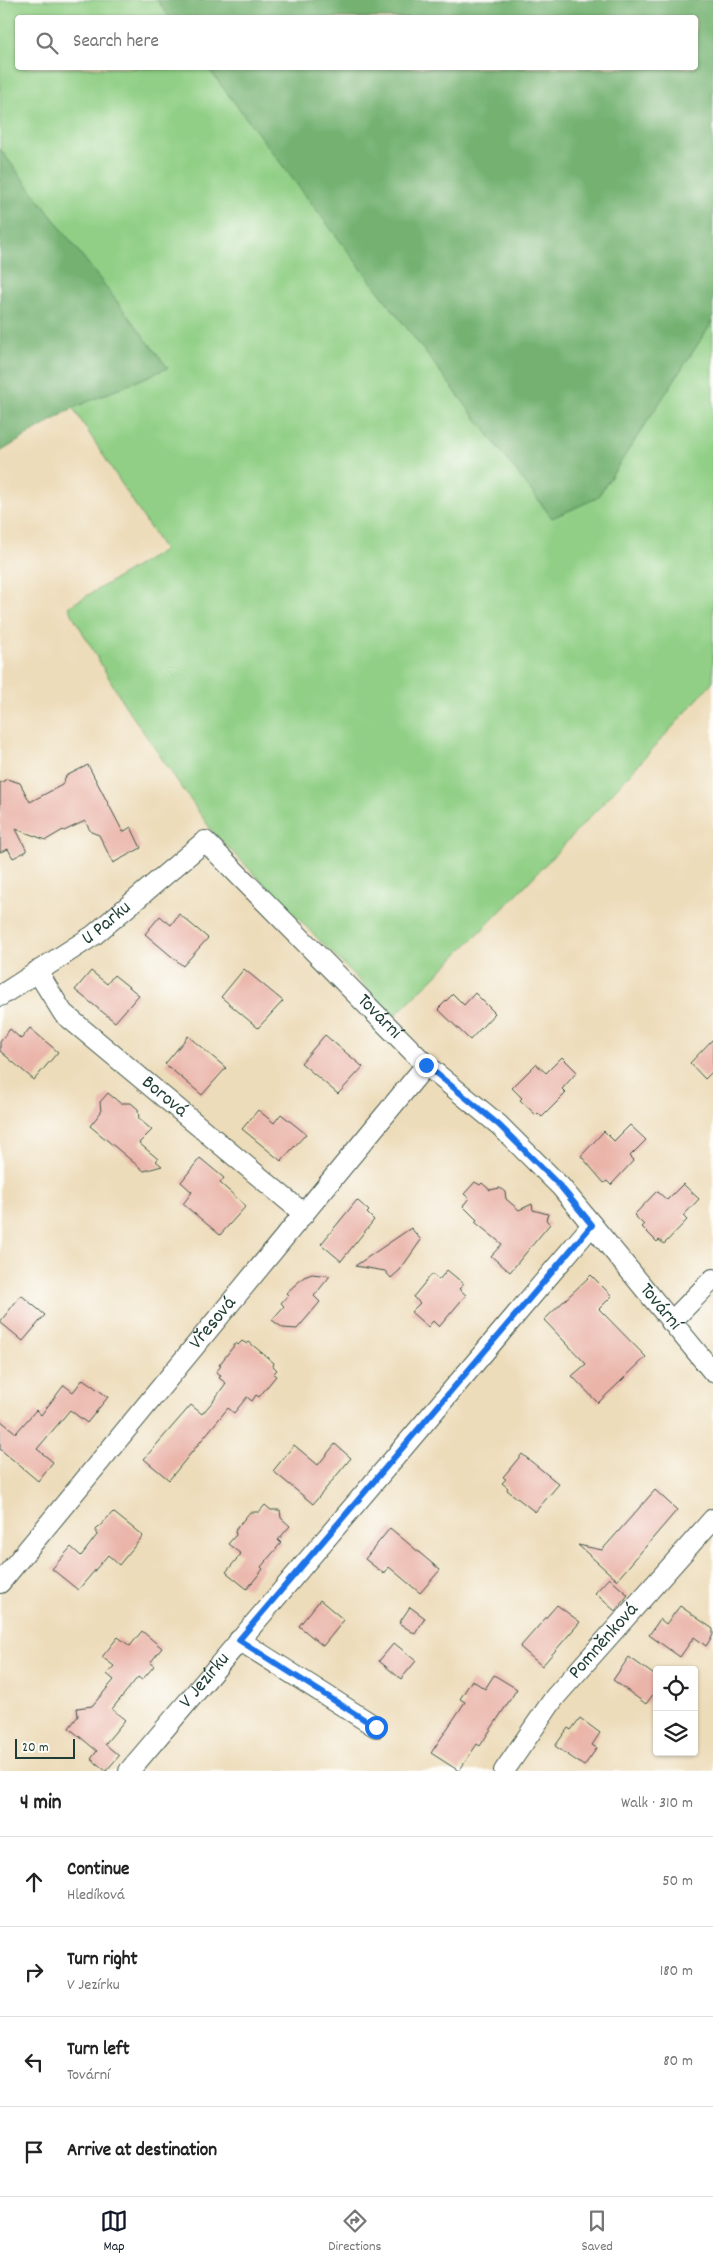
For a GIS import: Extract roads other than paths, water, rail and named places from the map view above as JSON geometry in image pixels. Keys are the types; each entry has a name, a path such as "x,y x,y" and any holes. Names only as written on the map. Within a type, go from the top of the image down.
{"street":[{"name":"U Parku","path":"0,996 94,934 205,840"},
{"name":"Tovární","path":"205,840 426,1065 499,1125 561,1187 713,1372"},
{"name":"Borová","path":"37,971 63,1013 304,1214"},
{"name":"Vřesová","path":"0,1583 426,1065"},
{"name":"V Jezírku","path":"129,1771 592,1225"},
{"path":"671,1322 713,1279"},
{"name":"Pomněnková","path":"504,1771 555,1697 713,1518"},
{"path":"239,1640 376,1727"}]}
